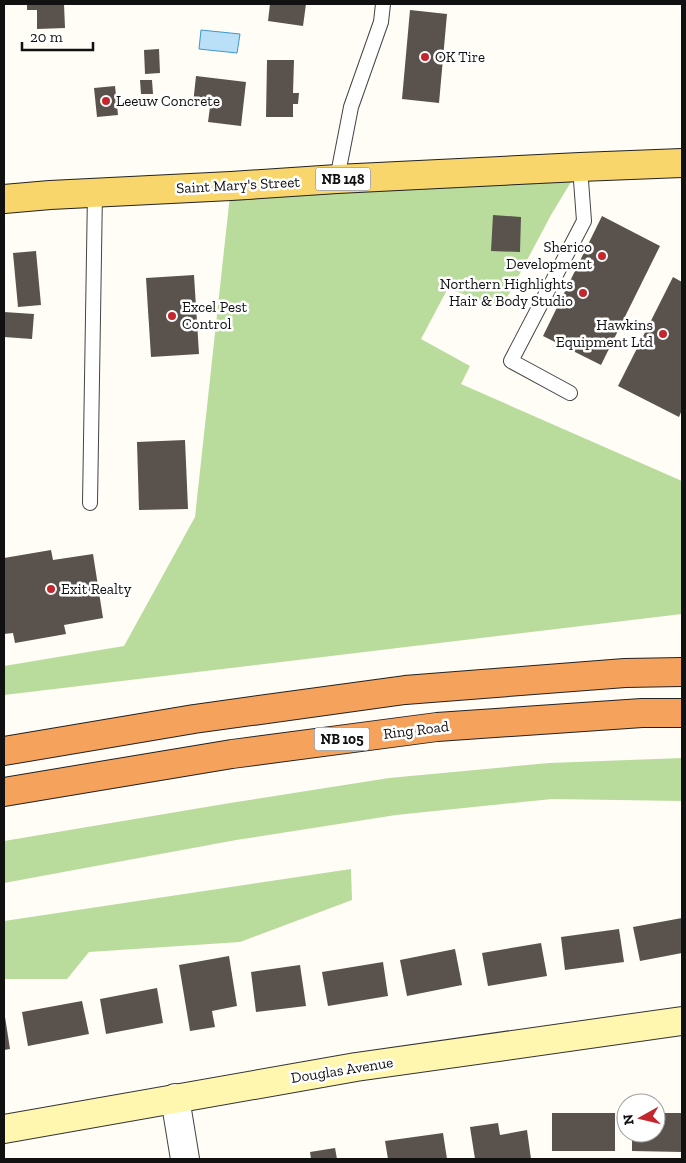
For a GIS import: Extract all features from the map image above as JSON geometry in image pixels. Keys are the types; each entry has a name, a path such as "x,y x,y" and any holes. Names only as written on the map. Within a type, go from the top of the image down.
{"highway":[{"path":"4,751 194,719 405,690 625,673 682,672"},
{"name":"Ring Road","path":"4,792 232,754 437,727 682,712"}],"main road":[{"name":"Saint Mary's Street","path":"4,199 95,192 337,179 682,163"}],"street":[{"name":"Douglas Avenue","path":"4,1129 356,1067 682,1021"},
{"path":"175,1098 185,1159"}],"lane":[{"path":"337,179 351,107 381,22 383,4"},
{"path":"570,393 512,361 584,221 580,167"},
{"path":"90,503 95,192"}],"green space":[{"path":"580,167 551,215 501,309 448,288 421,339 470,366 461,384 682,481 682,614 4,695 4,666 124,646 195,517 231,186"},
{"path":"682,758 682,801 552,799 396,815 236,840 4,883 4,841 389,778 549,763"},
{"path":"351,869 352,900 240,942 89,952 67,979 4,979 4,921"}],"water":[{"path":"201,30 240,34 237,53 199,49"}],"building":[{"path":"27,4 64,4 65,28 37,29 37,10 27,10"},
{"path":"270,4 306,4 303,26 268,21"},
{"name":"OK Tire","path":"410,10 447,14 439,103 402,99"},
{"path":"159,49 160,73 145,74 144,50"},
{"path":"267,60 294,60 293,93 299,93 298,104 293,104 293,117 266,117"},
{"path":"196,76 246,82 241,126 208,122 210,107 193,104"},
{"path":"140,80 152,80 153,94 141,94"},
{"name":"Leeuw Concrete","path":"115,86 118,115 97,117 94,88"},
{"path":"493,215 521,217 520,252 491,251"},
{"path":"602,216 660,246 601,365 543,336"},
{"path":"36,251 41,305 18,307 13,253"},
{"name":"Excel Pest Control","path":"194,275 199,354 151,357 146,278"},
{"name":"Hawkins Equipment Ltd","path":"673,277 682,282 682,410 679,417 618,386"},
{"path":"4,312 34,314 32,339 4,337"},
{"path":"185,440 188,509 139,510 137,442"},
{"name":"Exit Realty","path":"51,550 53,560 93,554 103,618 64,625 66,634 15,643 13,633 4,634 4,558"},
{"path":"682,918 682,953 640,961 633,927"},
{"path":"619,929 624,962 565,970 561,937"},
{"path":"541,943 547,976 488,986 482,953"},
{"path":"455,949 462,985 407,996 400,960"},
{"path":"229,956 237,1006 212,1011 215,1027 190,1031 179,965"},
{"path":"383,962 388,996 328,1006 322,972"},
{"path":"300,965 306,1006 256,1012 251,972"},
{"path":"157,988 163,1023 106,1034 100,999"},
{"path":"82,1001 89,1034 28,1046 22,1012"},
{"path":"4,1018 10,1049 4,1050"},
{"path":"552,1113 615,1113 615,1151 552,1151"},
{"path":"666,1113 682,1113 682,1152 632,1151 632,1143 666,1143"},
{"path":"498,1123 500,1135 527,1130 531,1159 475,1159 470,1127"},
{"path":"443,1133 447,1159 388,1159 385,1141"},
{"path":"335,1148 337,1159 311,1159 310,1152"}],"place":[{"name":"OK Tire","path":"425,57"},
{"name":"Leeuw Concrete","path":"106,101"},
{"name":"Sherico Development","path":"602,256"},
{"name":"Northern Highlights Hair & Body Studio","path":"583,293"},
{"name":"Excel Pest Control","path":"172,316"},
{"name":"Hawkins Equipment Ltd","path":"663,334"},
{"name":"Exit Realty","path":"51,589"}]}
